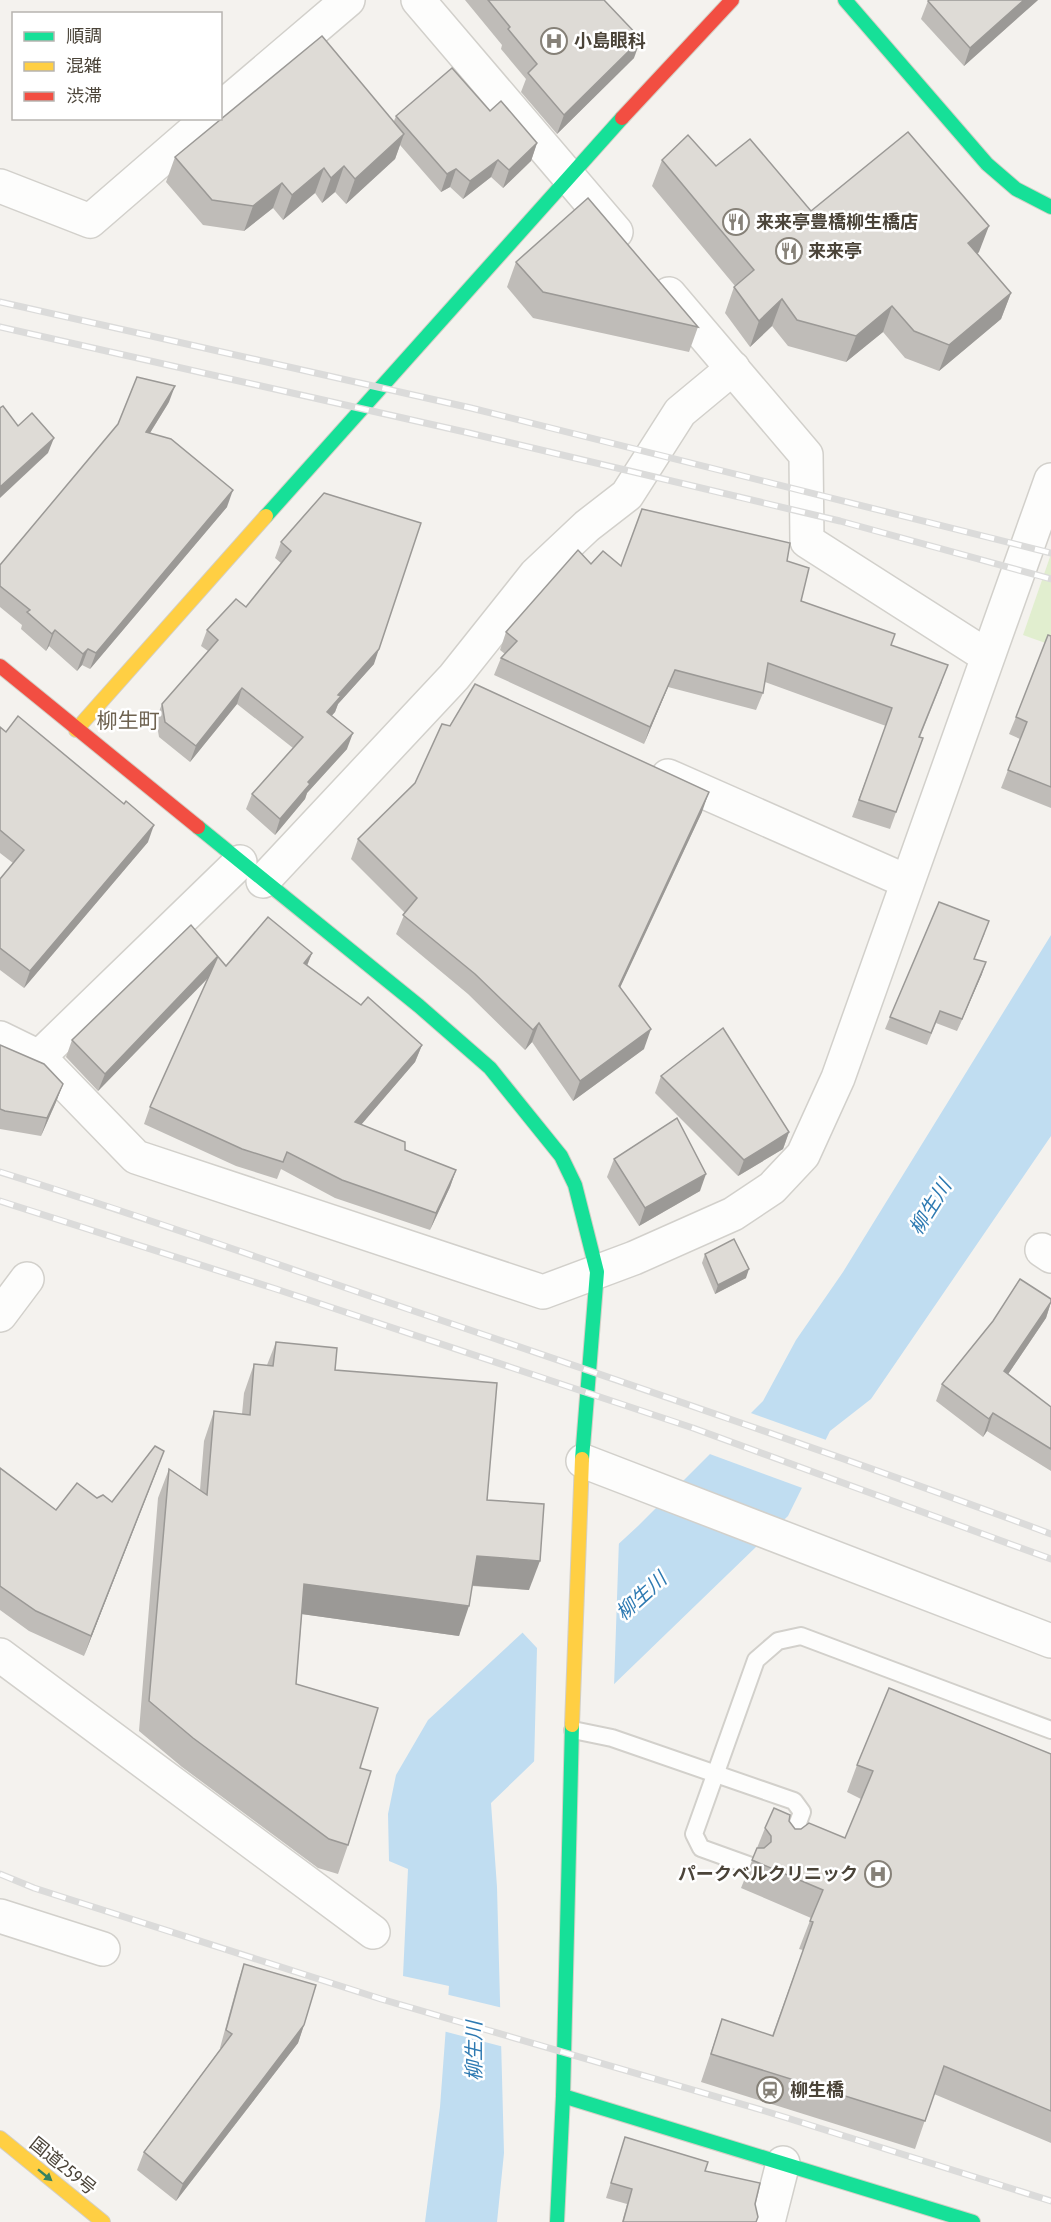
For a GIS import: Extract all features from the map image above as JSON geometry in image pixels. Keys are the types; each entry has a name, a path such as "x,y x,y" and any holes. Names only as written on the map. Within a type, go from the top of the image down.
{"main road":[{"path":"76,730 567,176 732,0"},
{"path":"845,0 987,164 1016,189 1051,207"},
{"path":"0,666 76,730 419,1006 490,1068 561,1156 575,1185 597,1272 585,1392 576,1572 574,1728 557,2222"},
{"path":"563,2096 973,2222"},
{"name":"国道259号","path":"0,2138 103,2222"}],"street":[{"path":"222,107 348,0"},
{"path":"418,0 806,454 807,541 987,656"},
{"path":"0,186 90,221 207,120"},
{"path":"39,1057 252,872 454,677 536,574 587,526 627,495 680,412 733,368"},
{"path":"0,1038 39,1057 136,1158 543,1292 597,1272 733,1214 772,1188 803,1155 838,1078 1051,480"},
{"path":"454,677 486,692"},
{"path":"646,766 906,882"},
{"path":"0,1315 27,1279"},
{"path":"583,1461 1051,1641"},
{"path":"0,1655 373,1932"},
{"path":"0,1916 103,1949"},
{"path":"768,2222 783,2163"}],"lane":[{"path":"751,1866 701,1848 694,1834 756,1660 778,1641 801,1636 1051,1730"},
{"path":"574,1728 612,1738 794,1801 802,1812 789,1847"}],"green space":[{"path":"1051,554 1051,645 1023,635"}],"water":[{"name":"柳生川","path":"1051,935 1051,1136 871,1399 830,1431 788,1516 491,1803 497,1887 504,2153 497,2222 425,2222 440,2107 449,1986 403,1976 408,1869 389,1861 388,1814 396,1775 428,1720 638,1526 763,1401 796,1340 843,1272"}],"pier":[{"path":"748,1412 829,1441 805,1489 707,1453"},
{"path":"619,1539 614,1687 534,1766 537,1648 521,1631"},
{"path":"445,1994 503,2008 504,2047 443,2031"}],"building":[{"path":"488,0 604,0 641,39 564,115 528,73 537,64"},
{"path":"929,0 1024,0 970,48"},
{"path":"322,36 404,134 355,179 344,166 331,178 324,168 292,195 282,183 253,206 212,200 175,157"},
{"path":"452,68 490,111 501,101 537,143 509,170 498,160 470,181 456,169 447,174 396,116"},
{"path":"908,132 989,226 968,243 1011,293 949,345 914,331 892,306 856,336 797,320 782,299 759,321 734,287 754,270 662,160 688,135 716,166 750,139 811,211"},
{"path":"588,198 698,327 543,292 516,262"},
{"path":"137,377 175,386 146,432 171,439 233,490 96,653 88,649 83,654 55,630 52,634 27,612 30,610 0,586 0,565 118,424"},
{"path":"3,406 18,426 32,413 54,438 0,487 0,408"},
{"path":"324,493 421,523 379,649 338,695 341,696 327,712 353,733 308,782 310,784 280,819 252,794 303,737 242,688 196,746 165,722 162,704 218,640 207,630 236,599 246,607 291,551 281,542"},
{"path":"642,509 790,543 787,561 809,568 801,601 895,634 891,645 948,665 919,737 923,738 896,812 859,800 892,708 768,663 763,693 675,670 650,727 501,658 517,641 506,632 578,550 591,564 603,551 621,566"},
{"path":"1048,635 1051,636 1051,787 1008,770 1027,722 1016,717"},
{"path":"475,684 709,792 619,986 651,1029 580,1081 539,1023 533,1030 475,974 403,915 417,898 358,839 415,783 442,724 450,726"},
{"path":"18,716 124,804 126,801 154,825 30,971 0,948 0,879 24,850 0,830 0,727 6,732"},
{"path":"939,902 989,921 974,959 986,962 962,1019 940,1011 931,1033 890,1017"},
{"path":"268,917 312,953 304,963 361,1005 368,997 422,1045 355,1122 405,1142 405,1150 456,1170 436,1213 342,1180 287,1152 283,1162 242,1149 150,1107 218,956 226,966"},
{"path":"191,925 218,956 105,1074 72,1040"},
{"path":"723,1028 789,1132 744,1160 661,1076"},
{"path":"0,1045 44,1064 63,1084 47,1118 0,1109"},
{"path":"677,1118 706,1174 645,1208 614,1159"},
{"path":"734,1239 749,1269 718,1285 705,1254"},
{"path":"1020,1279 1051,1299 1051,1302 1004,1371 1051,1407 1051,1449 993,1413 989,1419 942,1384 993,1321"},
{"path":"276,1342 337,1348 335,1370 497,1383 487,1500 544,1504 540,1561 477,1556 469,1606 304,1584 296,1684 378,1708 360,1768 371,1771 348,1845 329,1839 193,1738 149,1701 169,1469 207,1495 214,1411 250,1415 254,1364 273,1366"},
{"path":"155,1446 164,1451 91,1636 36,1611 0,1586 0,1468 56,1510 77,1483 97,1498 103,1495 112,1502"},
{"path":"889,1688 1051,1754 1051,2111 944,2066 925,2121 711,2054 722,2019 773,2036 813,1922 810,1921 823,1890 752,1860 757,1848 764,1848 771,1842 771,1836 765,1828 774,1808 790,1815 789,1821 795,1829 801,1829 809,1823 845,1838 873,1771 857,1765"},
{"path":"244,1964 316,1985 304,2025 183,2184 144,2152 232,2034 226,2030"},
{"path":"625,2137 708,2162 705,2171 760,2183 755,2204 758,2217 756,2222 623,2222 632,2189 611,2183"}],"railway":[{"path":"0,302 471,408 1051,553"},
{"path":"0,327 465,432 840,521 1051,579"},
{"path":"0,1172 650,1391 1051,1534"},
{"path":"0,1201 276,1289 693,1428 1051,1559"},
{"path":"0,1874 34,1888 381,1999 765,2111 1051,2201"}],"traffic: fast":[{"path":"845,0 987,164 1016,189 1051,207"},
{"path":"266,516 622,118"},
{"path":"198,827 419,1006 490,1068 561,1156 575,1185 597,1272 582,1459"},
{"path":"557,2222 563,2096 572,1725"},
{"path":"563,2096 973,2222"}],"traffic: slow":[{"path":"76,730 266,516"},
{"path":"572,1725 582,1459"},
{"path":"0,2138 103,2222"}],"traffic: jam":[{"path":"622,118 732,0"},
{"path":"0,666 198,827"}],"place":[{"name":"小島眼科","path":"554,41"},
{"name":"来来亭豊橋柳生橋店","path":"736,222"},
{"name":"来来亭","path":"789,251"},
{"name":"パークベルクリニック","path":"878,1874"},
{"name":"柳生橋","path":"770,2090"}],"district":[{"name":"柳生町","path":"128,721"}]}
